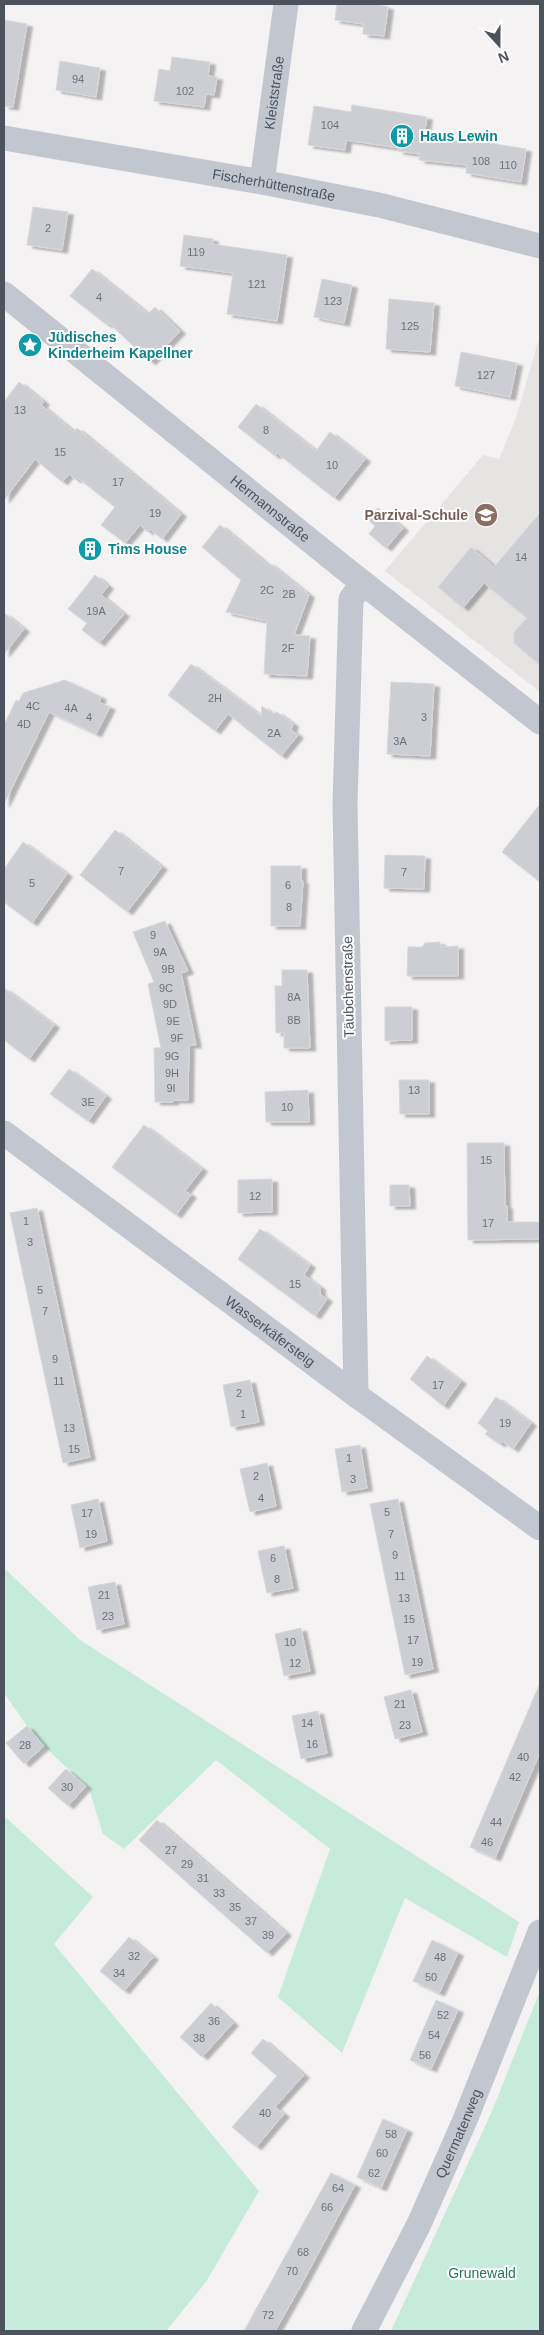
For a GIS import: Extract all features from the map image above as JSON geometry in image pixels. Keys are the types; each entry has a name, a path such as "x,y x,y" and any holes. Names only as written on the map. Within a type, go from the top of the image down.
{"street":[{"name":"Kleiststraße","path":"262,182 286,4"},
{"name":"Fischerhüttenstraße","path":"4,138 262,182 379,205 540,246"},
{"name":"Hermannstraße","path":"4,294 363,583 540,722"},
{"name":"Täubchenstraße","path":"356,1395 345,804 351,599 363,583"},
{"name":"Wasserkäfersteig","path":"4,1133 356,1395 540,1528"},
{"name":"Quermatenweg","path":"364,2331 419,2224 465,2120 540,1932"}],"shaded area":[{"name":"Parzival-Schule","path":"540,335 540,692 385,571 483,455 499,459 516,418"}],"green space":[{"path":"4,1568 80,1640 519,1922 507,1957 405,1898 342,2053 278,1997 330,1849 216,1760 124,1849 103,1834 89,1789 44,1746 27,1726 4,1693"},
{"path":"4,1816 93,1897 54,1944 259,2191 206,2282 166,2331 4,2331"},
{"name":"Grunewald","path":"540,1991 540,2331 391,2331 492,2111"}],"building":[{"path":"337,4 381,4 388,7 384,36 363,34 364,24 335,20"},
{"path":"4,20 27,24 13,107 4,106"},
{"path":"172,57 210,62 208,76 217,77 214,95 206,94 204,107 154,101 159,69 170,71"},
{"path":"60,61 100,68 96,97 56,90"},
{"path":"352,105 427,117 424,136 470,143 471,140 526,149 521,182 466,173 467,165 419,160 420,154 398,151 399,148 346,140 345,150 308,145 314,106 351,112"},
{"path":"33,207 68,212 62,250 27,245"},
{"path":"184,235 213,239 212,244 287,255 277,321 227,314 233,273 180,266"},
{"path":"92,269 148,314 155,307 180,331 150,362 109,323 107,325 70,296"},
{"path":"322,279 352,285 344,323 314,317"},
{"path":"389,299 434,303 430,352 386,349"},
{"path":"461,352 517,363 510,397 455,386"},
{"path":"19,382 44,402 41,405 74,432 77,428 181,514 162,539 150,529 148,532 140,525 125,543 101,525 115,507 78,478 76,480 69,474 62,482 35,459 4,500 4,402"},
{"path":"256,404 316,451 330,432 365,459 334,498 277,453 275,456 238,427"},
{"path":"378,508 403,528 386,548 369,534 375,526 368,520"},
{"path":"540,513 540,665 514,643 514,632 527,618 484,583 463,608 438,587 471,547 494,567"},
{"path":"220,525 267,564 269,563 309,595 294,635 310,636 307,676 264,674 267,621 226,612 241,580 202,547"},
{"path":"95,575 108,586 101,595 124,614 99,643 82,630 87,623 68,609"},
{"path":"4,613 24,629 4,654"},
{"path":"191,664 261,716 262,706 272,714 277,712 293,724 291,730 298,735 281,756 228,714 215,731 168,695"},
{"path":"65,680 101,697 99,702 110,707 96,734 49,712 4,804 4,725 16,700 19,701 23,693"},
{"path":"391,682 434,684 430,756 387,754"},
{"path":"540,804 540,882 502,852"},
{"path":"115,830 162,867 127,912 80,875"},
{"path":"23,842 67,874 32,923 4,902 4,869"},
{"path":"385,855 425,856 424,889 384,888"},
{"path":"271,866 301,866 301,881 303,881 300,926 271,926"},
{"path":"165,921 188,971 181,973 196,1045 189,1045 188,1100 155,1102 154,1048 161,1048 148,984 154,982 133,932"},
{"path":"440,942 440,947 458,946 458,976 407,976 408,947 422,947 425,943"},
{"path":"282,970 307,970 310,1048 284,1048 284,1032 276,1033 275,986 282,986"},
{"path":"4,988 54,1025 29,1059 4,1040"},
{"path":"385,1007 412,1007 412,1040 385,1041"},
{"path":"69,1069 106,1096 88,1121 50,1094"},
{"path":"399,1080 429,1080 429,1114 400,1114"},
{"path":"308,1090 309,1122 266,1122 265,1092"},
{"path":"144,1125 202,1169 185,1191 191,1195 176,1215 112,1167"},
{"path":"467,1143 504,1143 507,1222 540,1222 540,1239 468,1240"},
{"path":"272,1179 272,1212 238,1213 238,1180"},
{"path":"390,1185 409,1185 410,1206 390,1206"},
{"path":"37,1208 90,1457 63,1463 10,1213"},
{"path":"260,1229 310,1265 304,1275 320,1287 320,1294 327,1299 315,1316 238,1259"},
{"path":"427,1356 461,1381 443,1406 410,1379"},
{"path":"250,1380 259,1422 231,1427 223,1385"},
{"path":"496,1397 531,1423 513,1449 502,1441 500,1444 485,1434 488,1431 478,1423"},
{"path":"360,1445 367,1488 342,1492 335,1449"},
{"path":"267,1463 276,1506 250,1512 240,1469"},
{"path":"98,1499 107,1541 80,1548 71,1505"},
{"path":"398,1499 433,1669 405,1675 370,1504"},
{"path":"284,1546 293,1588 267,1593 258,1551"},
{"path":"115,1582 124,1624 97,1630 88,1587"},
{"path":"301,1628 310,1671 284,1676 275,1634"},
{"path":"540,1683 540,1752 495,1858 470,1847"},
{"path":"411,1690 422,1732 395,1739 384,1697"},
{"path":"318,1711 327,1753 301,1759 292,1716"},
{"path":"27,1726 44,1746 24,1764 6,1743"},
{"path":"66,1769 86,1786 68,1806 48,1788"},
{"path":"157,1820 286,1933 267,1953 139,1840"},
{"path":"129,1937 153,1957 124,1991 100,1971"},
{"path":"432,1940 458,1953 439,1993 413,1981"},
{"path":"436,2000 458,2010 431,2069 410,2060"},
{"path":"211,2003 233,2023 202,2057 180,2037"},
{"path":"263,2039 304,2075 275,2107 284,2114 256,2147 232,2127 277,2076 251,2053"},
{"path":"383,2119 407,2130 381,2188 357,2177"},
{"path":"331,2173 355,2185 300,2287 275,2331 244,2331"}],"place":[{"name":"Haus Lewin","path":"402,136"},
{"name":"Jüdisches Kinderheim Kapellner","path":"30,345"},
{"name":"Parzival-Schule","path":"486,515"},
{"name":"Tims House","path":"90,549"}]}
